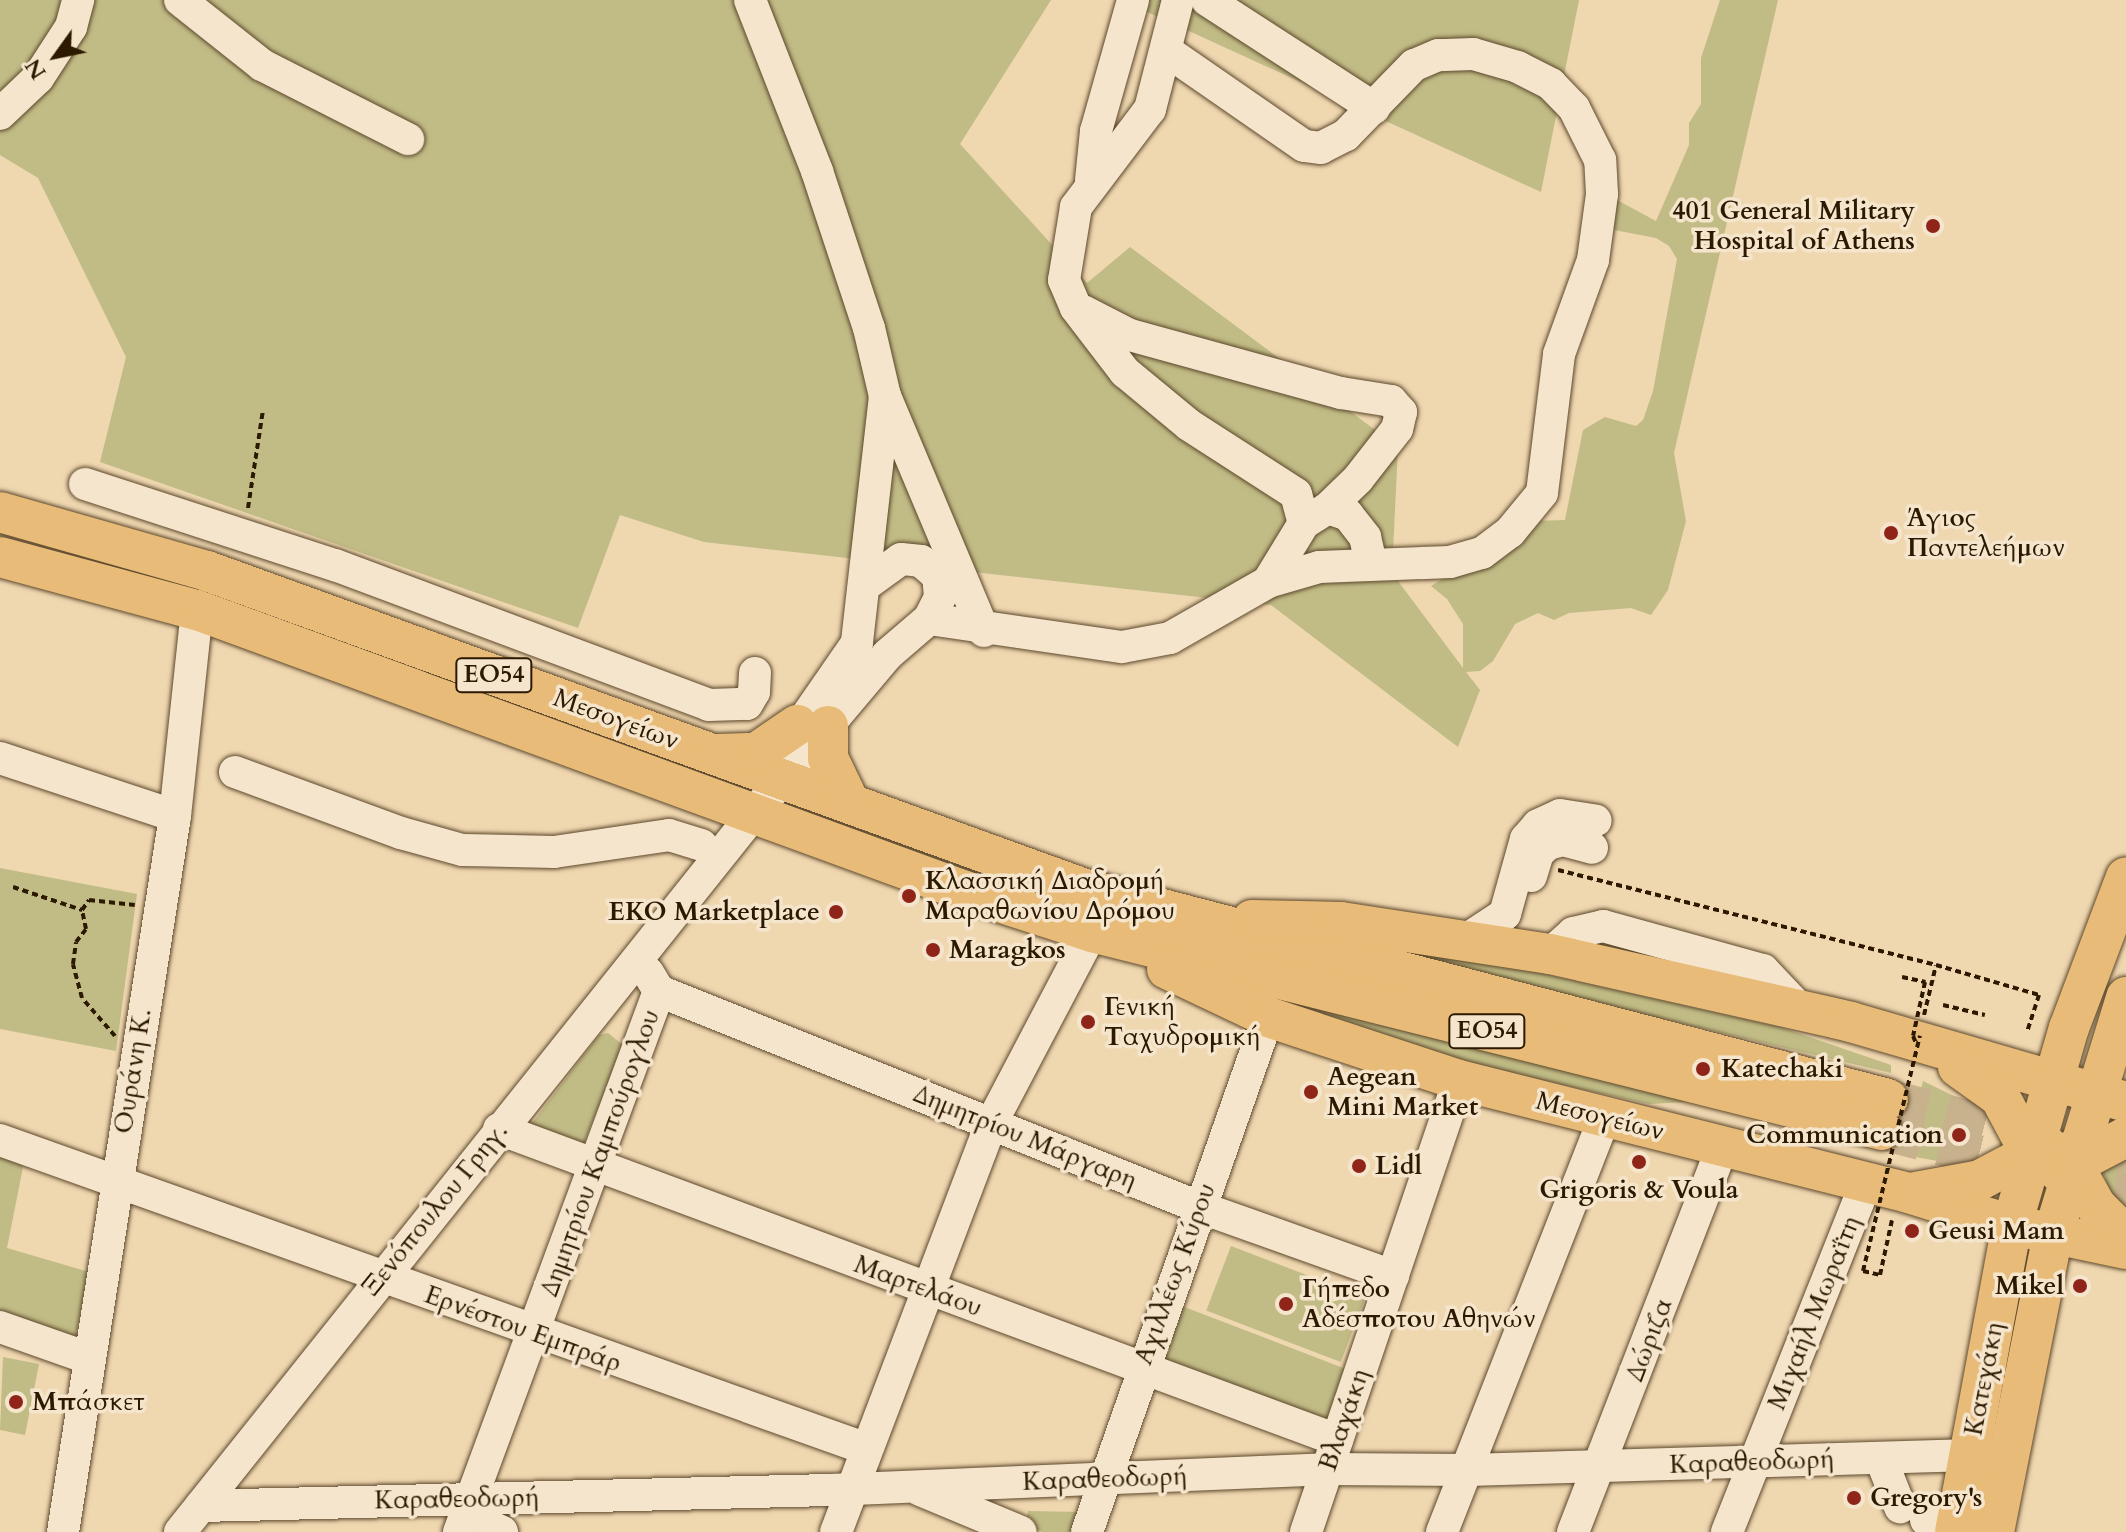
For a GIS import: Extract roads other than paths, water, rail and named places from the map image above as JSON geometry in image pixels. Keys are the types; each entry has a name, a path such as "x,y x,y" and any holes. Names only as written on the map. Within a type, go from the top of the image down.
{"main road":[{"name":"Μεσογείων","path":"0,512 207,571 1082,888 1885,1114 1092,932"},
{"name":"Μεσογείων","path":"0,557 197,610 1092,932 1268,1017 1459,1080 1866,1183 1901,1202 2058,1142"},
{"path":"711,753 756,753 813,725 850,804"},
{"path":"2058,1142 2126,877"},
{"name":"Μεσογείων","path":"1184,918 1341,922 1536,952 1801,1010 1919,1042 2058,1142"},
{"path":"2058,1142 2124,1014"},
{"path":"1919,1042 2000,1097 2058,1142 2096,1206 2126,1236"},
{"path":"1901,1202 1980,1180 2058,1142 2126,1137"},
{"name":"Μεσογείων","path":"2058,1142 2054,1228 2126,1249"},
{"name":"Κατεχάκη","path":"1994,1532 2054,1228 2058,1142"},
{"name":"Κατεχάκη","path":"1927,1520 1969,1455 2058,1142"}],"street":[{"path":"0,114 38,78 71,27 78,0"},
{"path":"180,0 262,65 408,139"},
{"path":"750,0 817,171 869,328 885,396 984,631"},
{"path":"1091,180 1096,131 1133,0"},
{"path":"1178,0 1168,52 1150,109 1091,180 1069,230 1064,280 1076,308 1125,372 1189,425 1296,494 1316,516 1348,515 1365,537 1371,564"},
{"path":"1207,0 1374,108"},
{"path":"929,619 984,631 1122,647 1170,638 1268,582 1319,567 1450,562 1482,553 1510,532 1542,493 1559,354 1593,260 1602,194 1600,160 1574,108 1551,84 1518,67 1473,54 1438,55 1414,65 1346,135 1321,148 1304,146 1168,52"},
{"path":"1076,308 1130,335 1341,393 1391,401 1401,412 1397,429 1316,516 1268,582"},
{"path":"813,725 853,652 864,586 885,396"},
{"path":"85,484 244,534 709,705 747,704 754,692 755,673"},
{"path":"813,725 929,619 940,597 938,576 921,561 901,559 864,586"},
{"name":"Ουράνη Κ.","path":"63,1532 175,816 197,610"},
{"name":"Ξενόπουλου Γρηγ.","path":"693,888 702,845 739,807 782,779 813,725"},
{"path":"711,753 739,807"},
{"path":"0,758 175,816"},
{"path":"235,772 401,833 462,850 554,852 669,835 702,845"},
{"name":"Ξενόπουλου Γρηγ.","path":"180,1532 693,888 739,807"},
{"path":"1464,941 1505,914 1526,839 1538,825 1560,815 1594,834 1548,844 1535,864 1520,912 1536,952"},
{"path":"836,1532 991,1124 1092,932"},
{"name":"Δημητρίου Καμπούρογλου","path":"459,1532 659,991 639,956"},
{"name":"Δημητρίου Μάργαρη","path":"659,991 1199,1207 1393,1276"},
{"name":"Αχιλλέως Κύρου","path":"1087,1532 1141,1367 1268,1017"},
{"name":"Βλαχάκη","path":"1306,1532 1459,1080"},
{"path":"1442,1532 1604,1118"},
{"name":"Μαρτελάου","path":"499,1129 594,1168 1141,1367 1332,1455"},
{"name":"Ερνέστου Εμπράρ","path":"0,1140 380,1278 867,1449"},
{"name":"Δώριζα","path":"1573,1532 1723,1146"},
{"name":"Μιχαήλ Μωραΐτη","path":"1727,1532 1866,1183"},
{"path":"0,1327 88,1358"},
{"name":"Καραθεοδωρή","path":"201,1506 1105,1480 1332,1455 1468,1470 1969,1455 2007,1464"},
{"path":"1881,1459 1927,1520"},
{"path":"910,1486 1021,1532"},
{"path":"471,1499 483,1523 502,1532"}],"tunnel":[{"path":"1888,1099 2126,1162"},
{"path":"1882,1130 2126,1194"}],"place":[{"name":"401 General Military Hospital of Athens","path":"1933,226"},
{"name":"Άγιος Παντελεήμων","path":"1891,533"},
{"name":"Κλασσική Διαδρομή Μαραθωνίου Δρόμου","path":"909,896"},
{"name":"EKO Marketplace","path":"836,912"},
{"name":"Maragkos","path":"933,950"},
{"name":"Γενική Ταχυδρομική","path":"1088,1022"},
{"name":"Katechaki","path":"1703,1069"},
{"name":"Aegean Mini Market","path":"1311,1092"},
{"name":"Communication","path":"1959,1135"},
{"name":"Grigoris & Voula","path":"1639,1162"},
{"name":"Lidl","path":"1359,1166"},
{"name":"Geusi Mam","path":"1912,1231"},
{"name":"Mikel","path":"2080,1286"},
{"name":"Γήπεδο Αδέσποτου Αθηνών","path":"1286,1304"},
{"name":"Μπάσκετ","path":"16,1402"},
{"name":"Gregory's","path":"1854,1498"}]}
